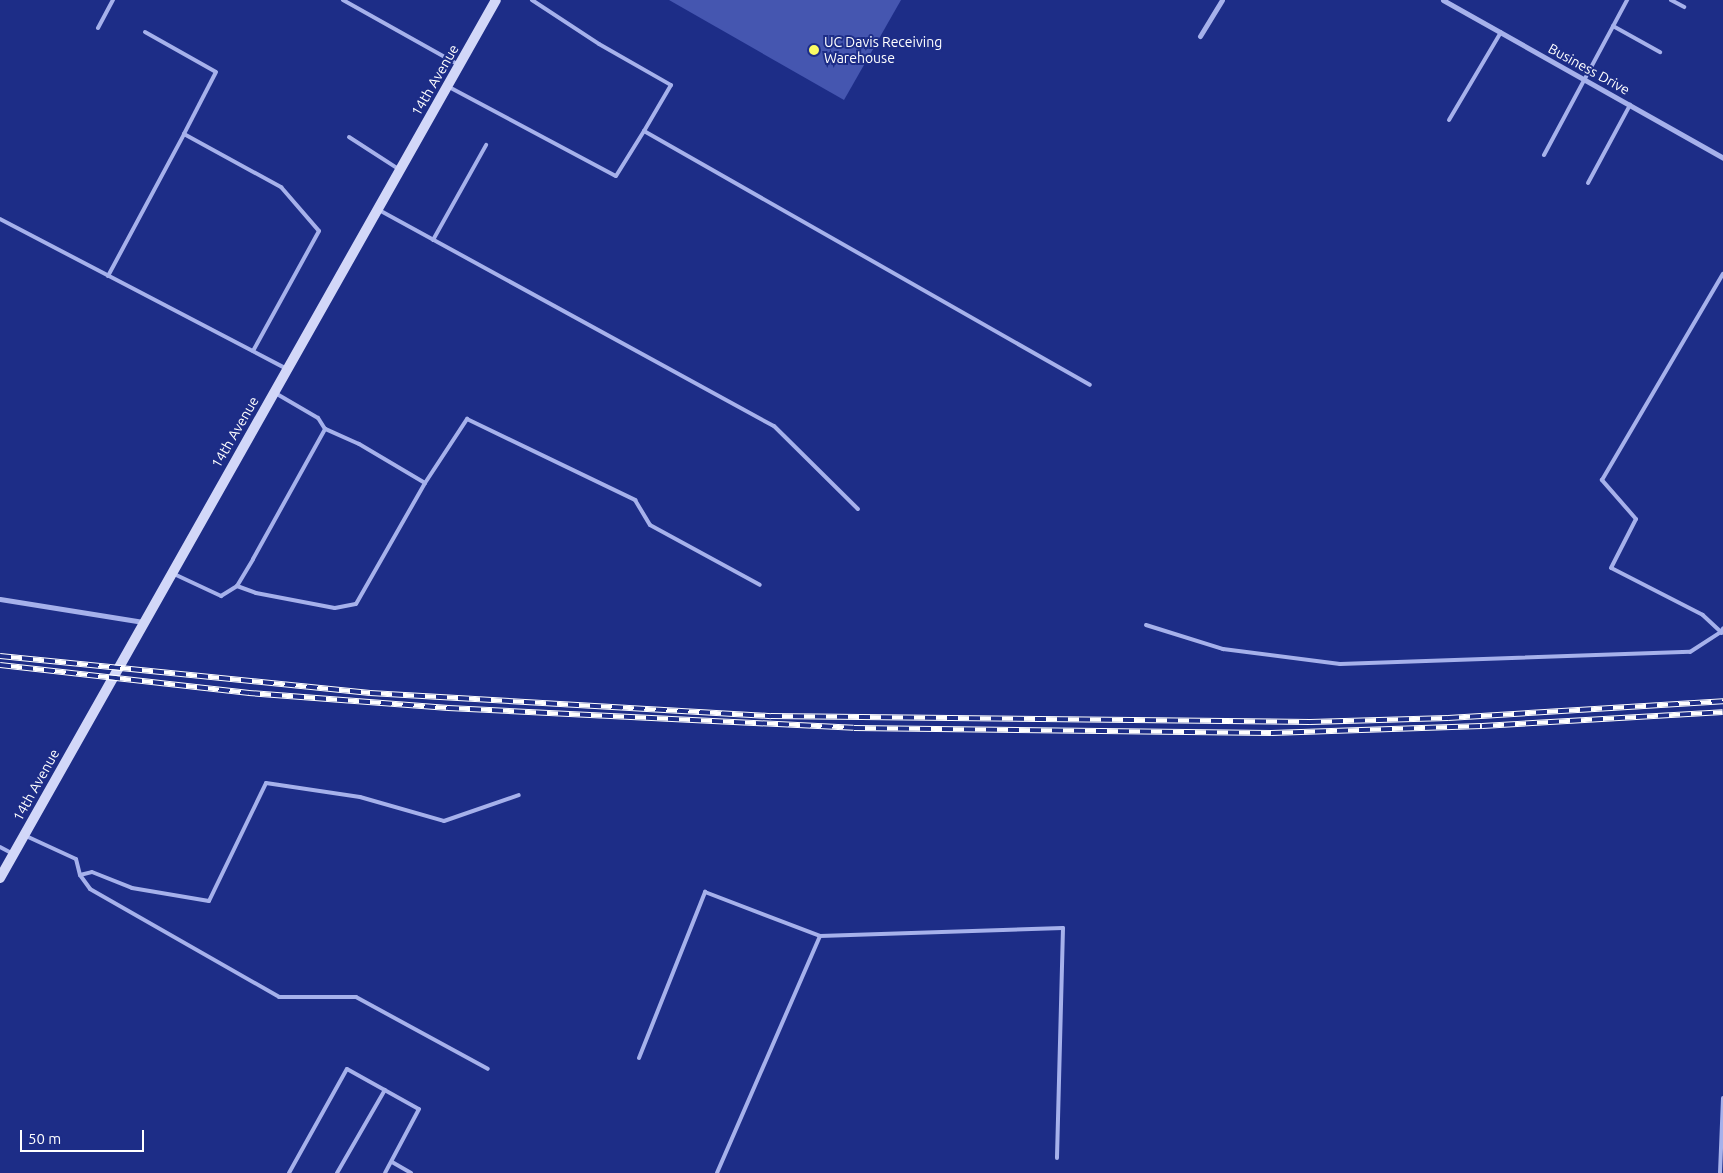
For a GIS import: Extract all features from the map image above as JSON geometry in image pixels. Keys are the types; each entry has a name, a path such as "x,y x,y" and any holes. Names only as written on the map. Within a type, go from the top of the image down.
{"main road":[{"name":"14th Avenue","path":"0,878 496,0"}],"street":[{"path":"1200,36 1222,0"},
{"name":"Business Drive","path":"1443,0 1723,158"},
{"path":"0,599 144,622"}],"lane":[{"path":"98,28 113,0"},
{"path":"343,0 459,66"},
{"path":"447,86 616,176 671,85 532,0"},
{"path":"1544,155 1627,0"},
{"path":"1670,0 1684,7"},
{"path":"1613,26 1660,52"},
{"path":"108,276 216,72 145,32"},
{"path":"1449,120 1501,32"},
{"path":"1588,183 1630,105"},
{"path":"644,131 1090,386"},
{"path":"184,134 281,187 319,231 253,351"},
{"path":"349,137 400,170"},
{"path":"433,240 486,145"},
{"path":"377,209 774,426 858,509"},
{"path":"0,219 287,369"},
{"path":"1146,625 1223,649 1340,664 1690,652 1722,630 1703,614 1611,568 1636,519 1602,480 1723,274"},
{"path":"274,392 318,418 324,428 359,444 425,483"},
{"path":"237,586 256,593 335,608 356,604 425,483 467,419 635,500 650,525 760,585"},
{"path":"171,573 221,596 237,586 324,428"},
{"path":"80,875 92,872 132,888 209,901 266,782 360,797 444,821 519,795"},
{"path":"24,835 76,859 80,875 90,889 279,997 356,997 488,1070"},
{"path":"0,847 13,854"},
{"path":"640,1058 705,892 820,936 1063,928 1057,1158"},
{"path":"717,1173 820,936"},
{"path":"289,1173 347,1069 419,1109 385,1173"},
{"path":"336,1173 385,1090"},
{"path":"1720,1173 1723,1098"},
{"path":"392,1162 411,1173"}],"building":[{"name":"UC Davis Receiving Warehouse","path":"669,0 901,0 844,100"}],"railway":[{"path":"0,656 370,693 771,716 1310,722 1448,718 1723,701"},
{"path":"0,665 249,693 448,708 854,728 1271,733 1482,726 1723,712"}],"place":[{"name":"UC Davis Receiving Warehouse","path":"814,50"}]}
